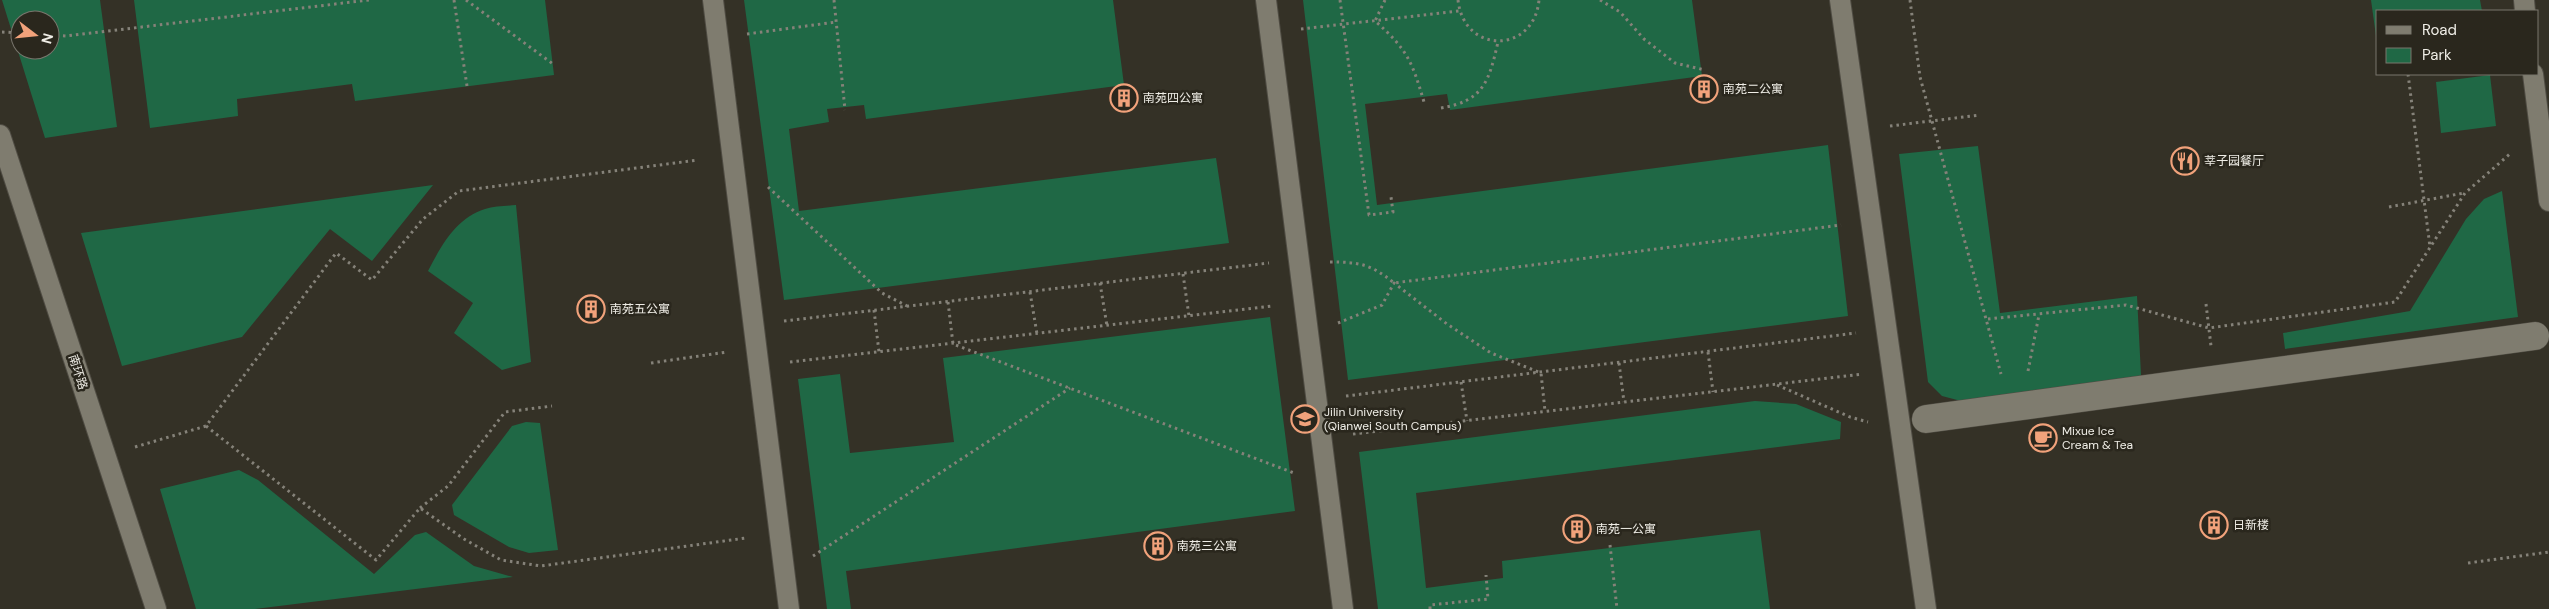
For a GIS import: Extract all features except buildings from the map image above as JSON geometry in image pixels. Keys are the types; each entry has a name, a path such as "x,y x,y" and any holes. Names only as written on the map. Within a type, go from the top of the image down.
{"street":[{"path":"1926,419 2535,336"}],"lane":[{"path":"713,0 789,609"},
{"path":"1266,0 1343,609"},
{"path":"1840,0 1926,609"},
{"path":"2533,75 2549,201"},
{"name":"南环路","path":"0,135 156,609"}],"path":[{"path":"60,36 369,0"},
{"path":"454,0 467,86"},
{"path":"466,0 553,64"},
{"path":"834,0 845,110"},
{"path":"1340,0 1369,215 1393,212 1391,197"},
{"path":"1375,21 1385,0"},
{"path":"1458,0 1459,11 1464,23 1473,33 1485,39 1498,42 1524,33 1538,11 1539,0"},
{"path":"1600,0 1620,12 1644,39 1675,63 1705,70"},
{"path":"1910,0 1920,77 1988,319 2002,379 2021,406"},
{"path":"1296,30 1459,11"},
{"path":"1375,21 1398,40 1409,60 1424,102"},
{"path":"741,35 836,22"},
{"path":"2,32 10,32"},
{"path":"1441,108 1460,105 1476,96 1491,74 1498,42"},
{"path":"2408,75 2430,247"},
{"path":"1887,126 1980,116"},
{"path":"1988,319 2126,305 2209,328 2395,302 2465,193 2511,152"},
{"path":"135,447 206,426 336,253 372,280 423,218 459,191 698,160"},
{"path":"761,180 882,293 908,306"},
{"path":"2389,207 2465,193"},
{"path":"1394,283 1849,224"},
{"path":"1325,262 1354,262 1376,268 1447,324 1491,353 1541,373"},
{"path":"779,322 1270,263"},
{"path":"1183,274 1190,316"},
{"path":"1100,283 1106,326"},
{"path":"1332,324 1382,304 1394,283"},
{"path":"1030,292 1037,334"},
{"path":"948,302 953,344"},
{"path":"2206,304 2215,380"},
{"path":"784,363 1276,306"},
{"path":"874,310 879,352"},
{"path":"2021,406 2039,315"},
{"path":"1342,397 1864,332"},
{"path":"953,344 1299,475"},
{"path":"1708,352 1713,392"},
{"path":"651,363 722,353"},
{"path":"1619,363 1624,402"},
{"path":"1541,373 1545,412"},
{"path":"1347,435 1870,373"},
{"path":"1461,382 1467,421"},
{"path":"1775,384 1850,417 1877,424"},
{"path":"811,558 1070,388"},
{"path":"206,426 376,560 420,508 448,486 505,412 552,406"},
{"path":"420,508 464,539 501,560 541,566 746,538"},
{"path":"1610,545 1617,609"},
{"path":"2468,563 2549,552"},
{"path":"1430,609 1430,605 1488,599 1486,575"}],"green space":[{"path":"2,0 100,0 117,127 45,138 21,60 60,60 60,10 10,10 10,26"},
{"path":"134,0 545,0 554,75 355,101 352,84 237,99 238,116 150,128"},
{"path":"744,0 1113,0 1124,85 866,119 864,105 827,109 829,122 789,129 799,211 1216,158 1229,243 784,300"},
{"path":"1303,0 1692,0 1702,76 1450,110 1447,94 1365,104 1377,205 1828,145 1848,316 1348,380"},
{"path":"2371,0 2480,0 2482,10 2376,10 2376,36"},
{"path":"2490,75 2496,126 2441,133 2436,82"},
{"path":"1978,146 2000,313 2137,296 2141,375 2129,383 1961,401 1942,396 1928,382 1899,154"},
{"path":"433,185 372,261 330,229 242,337 122,366 81,233"},
{"path":"2502,191 2518,317 2285,349 2283,333 2410,311 2466,219 2484,199"},
{"path":"516,205 531,362 502,370 454,333 473,303 428,271 444,243 466,219 475,213 489,208"},
{"path":"1270,317 1295,511 846,571 851,609 827,609 798,379 840,374 850,453 954,442 943,358"},
{"path":"1755,401 1796,404 1841,422 1840,439 1416,493 1426,588 1503,578 1502,561 1760,530 1770,609 1378,609 1359,452"},
{"path":"526,422 540,423 558,550 529,553 509,547 454,515 452,505 512,426"},
{"path":"239,470 258,480 374,574 415,535 426,532 474,566 513,577 255,609 196,609 160,489"}],"place":[{"name":"南苑二公寓","path":"1704,89"},
{"name":"南苑四公寓","path":"1124,98"},
{"name":"莘子园餐厅","path":"2185,161"},
{"name":"南苑五公寓","path":"591,309"},
{"name":"Jilin University (Qianwei South Campus)","path":"1305,419"},
{"name":"Mixue Ice Cream & Tea","path":"2043,438"},
{"name":"日新楼","path":"2214,525"},
{"name":"南苑一公寓","path":"1577,529"},
{"name":"南苑三公寓","path":"1158,546"}]}
